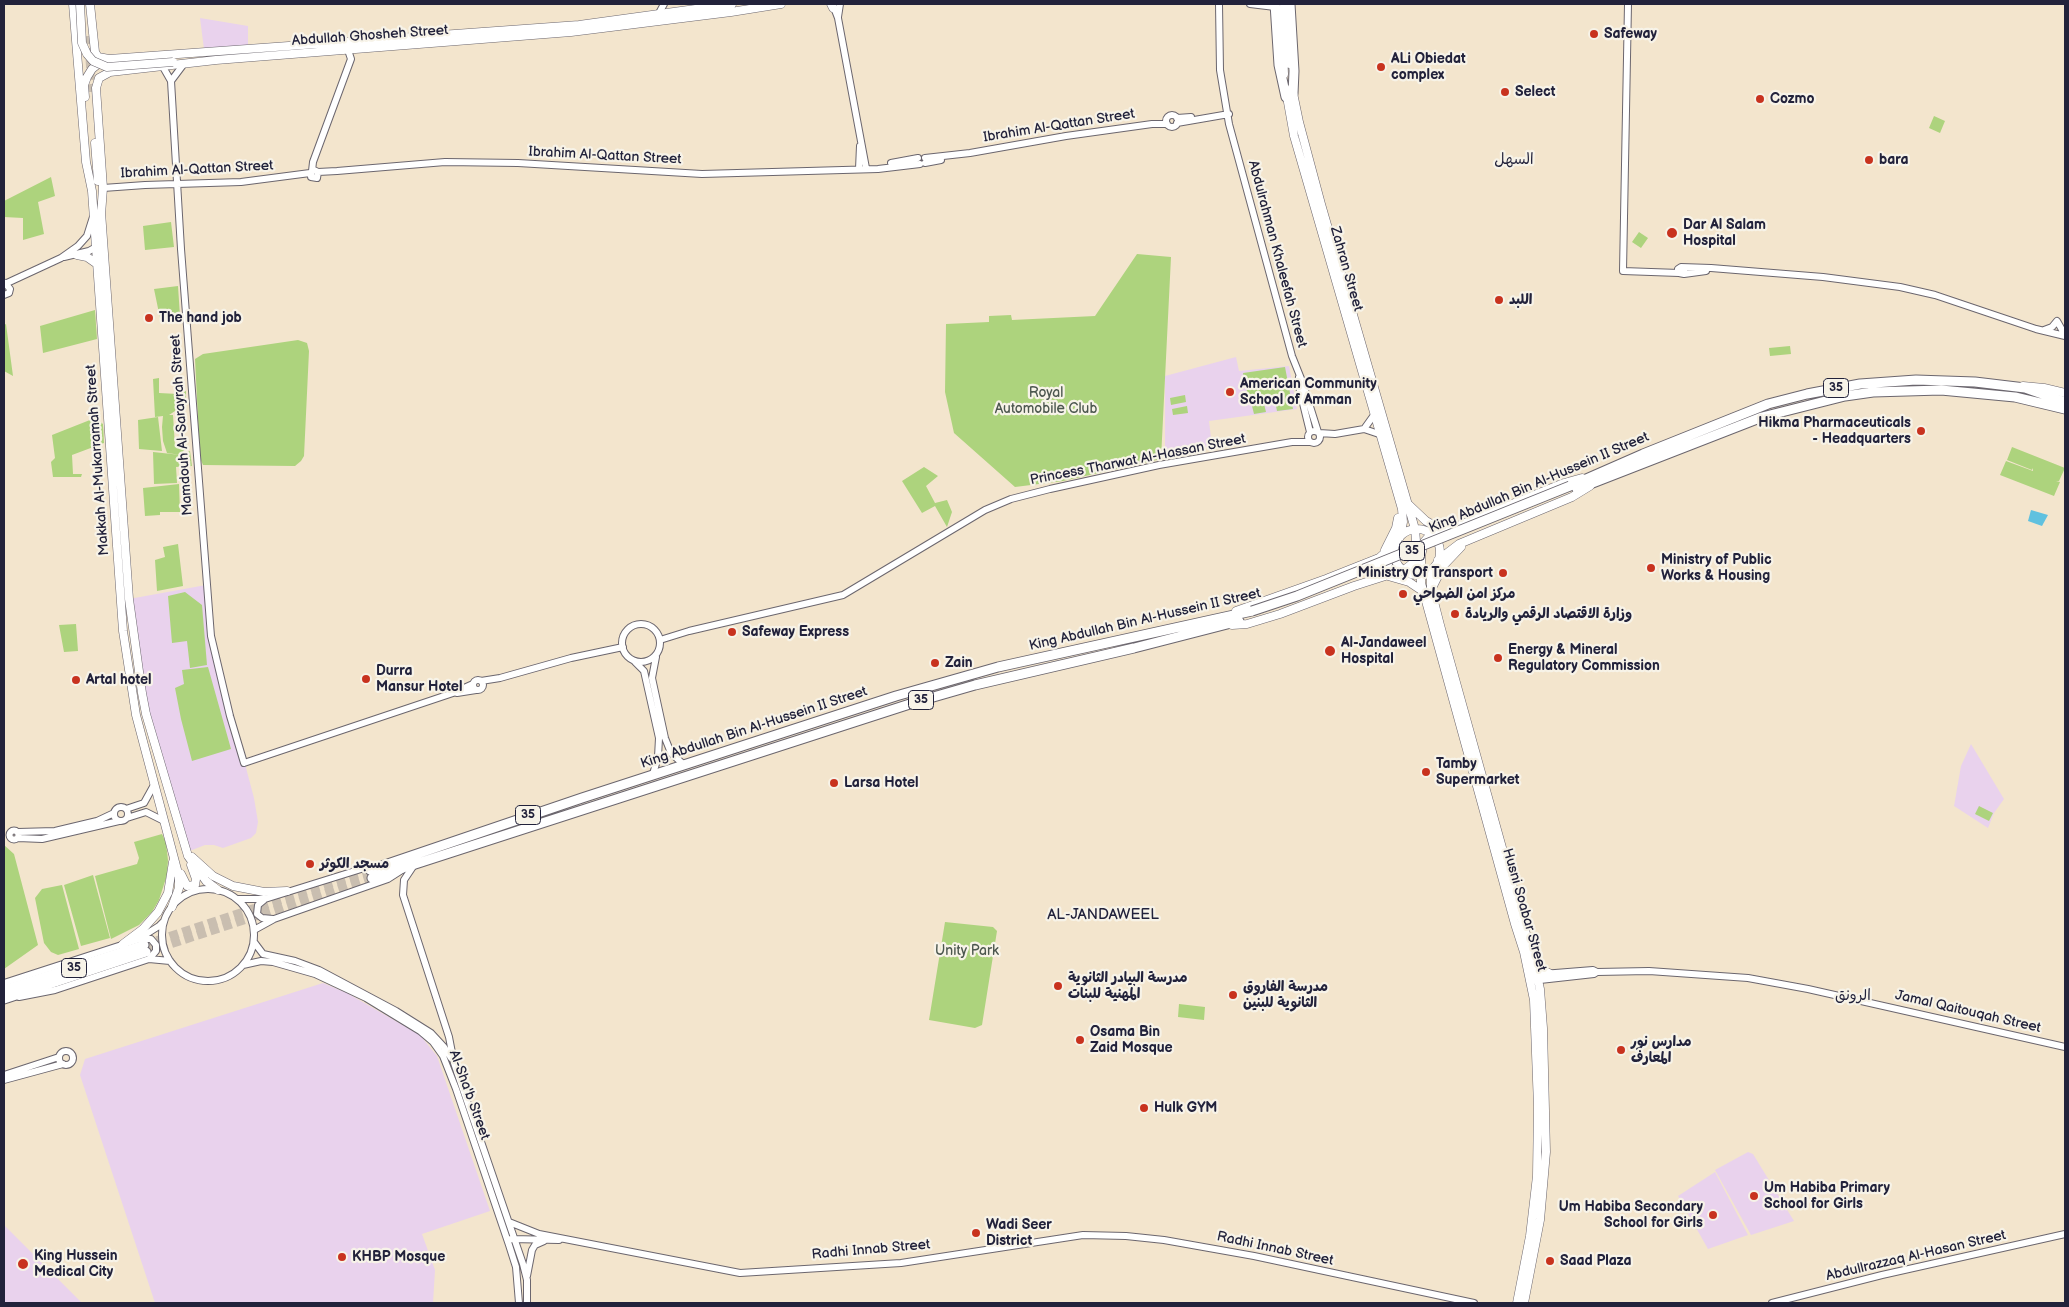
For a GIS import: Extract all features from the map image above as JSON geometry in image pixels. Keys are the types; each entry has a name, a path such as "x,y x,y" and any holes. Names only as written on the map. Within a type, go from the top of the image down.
{"highway":[{"path":"1289,95 1294,72 1290,4"},
{"path":"1277,5 1280,65 1289,95"},
{"name":"King Abdullah Bin Al-Hussein II Street","path":"1225,622 990,670 896,696 653,774 400,860 371,874 414,866 470,845 916,702 975,685 1225,622 1253,614 1571,489 1727,419 1768,404 1860,384 1887,381 1943,380 2025,388 2065,402"},
{"name":"King Abdullah Bin Al-Hussein II Street","path":"1592,480 1762,417 1837,397 1873,392 1916,390 1984,393 2015,397 2065,411"},
{"name":"35","path":"5,994 144,949"},
{"path":"5,994 12,984 45,972 51,967"}],"main road":[{"name":"Makkah Al-Mukarramah Street","path":"73,4 86,162 103,240 134,643 146,714 187,854 206,881 218,890"},
{"path":"80,4 82,42 87,54 93,61 108,67 216,60"},
{"path":"88,4 88,36"},
{"path":"88,4 95,52 98,57 109,59"},
{"name":"Abdullah Ghosheh Street","path":"109,59 530,29 658,15 732,4"},
{"name":"Abdullah Ghosheh Street","path":"94,92 97,82 103,75 128,71 216,60 571,32 715,15 781,4"},
{"name":"Zahran Street","path":"1285,4 1289,95 1294,136 1394,482 1402,516 1395,550 1396,560 1404,570 1412,565 1416,557 1415,529 1289,95"},
{"path":"76,44 86,50 94,45"},
{"path":"126,58 123,65 128,71"},
{"path":"92,190 84,92 87,77 92,69 101,61 109,59"},
{"path":"84,92 90,87 94,92 103,188 97,215"},
{"name":"Makkah Al-Mukarramah Street","path":"94,92 96,248 123,631 135,709 179,883 172,907"},
{"path":"76,254 87,257 97,264"},
{"path":"2011,387 2031,386 2065,393"},
{"path":"1225,622 1235,612 1379,558 1408,531 1415,529 1425,530 1432,534 1564,483 1592,480"},
{"path":"1225,622 1247,624 1404,570 1420,574 1426,572 1462,543 1577,495 1592,480"},
{"path":"1379,558 1388,545 1398,524 1394,482"},
{"path":"1406,500 1426,521 1435,526 1451,528"},
{"path":"1451,528 1450,538 1452,541 1462,543"},
{"name":"Husni Soabar Street","path":"1428,591 1439,547 1432,534 1426,538 1422,546 1420,574 1428,591 1478,778 1534,975 1543,1028 1546,1152 1543,1200 1517,1303"},
{"path":"1384,576 1409,582 1428,591 1443,566 1462,543"},
{"path":"1379,558 1384,558 1387,562 1384,576"},
{"path":"169,838 184,882 190,887 195,885 196,879 187,854"},
{"path":"187,854 213,876 226,883 258,891 287,891"},
{"path":"123,944 143,929 162,906 171,880 173,855"},
{"path":"1534,975 1540,970 1550,973"},
{"name":"Husni Soabar Street","path":"1524,1303 1528,1265"}],"street":[{"path":"658,15 662,11 664,4"},
{"path":"669,4 669,10 673,13"},
{"name":"Abdulrahman Khaleefah Street","path":"1219,4 1222,84 1227,112 1288,342 1319,432"},
{"path":"1250,4 1277,5"},
{"path":"1628,4 1626,146 1628,154 1625,269 1681,271 1724,269 1823,277 1900,287 1935,295 2065,340"},
{"path":"834,5 838,18 865,168"},
{"path":"314,173 317,154 351,60 351,54 348,50"},
{"path":"171,82 183,65"},
{"name":"Mamdouh Al-Sarayrah Street","path":"163,67 171,82 210,636 244,763 475,687 477,680 482,684 571,658 623,647"},
{"name":"Ibrahim Al-Qattan Street","path":"103,188 241,182 314,173 445,162 518,163 702,174 878,169 1066,136 1166,122 1172,127 1177,120 1227,112"},
{"path":"61,258 85,239 97,215"},
{"path":"4,295 9,293 7,284 61,258 96,248 103,240"},
{"path":"2044,330 2052,327 2057,321 2065,336"},
{"path":"2036,329 2065,336"},
{"name":"Abdulrahman Khaleefah Street","path":"1299,377 1298,383 1309,434"},
{"path":"1364,429 1374,415"},
{"path":"1335,434 1319,432 1309,434 1310,442 1315,444 1335,434 1364,429 1379,434"},
{"path":"1318,442 1321,438 1319,432"},
{"name":"Princess Tharwat Al-Hassan Street","path":"1292,442 1309,434"},
{"name":"Princess Tharwat Al-Hassan Street","path":"660,640 689,631 844,595 977,514 1011,499 1143,469 1292,442 1310,442"},
{"path":"653,774 658,757 659,738 646,675 643,669 627,656 623,647 625,633 636,625 641,624 651,627 659,635 660,646 652,678 665,738 671,753 683,764"},
{"path":"634,661 646,662 656,656"},
{"path":"4,838 12,834 55,831 97,820 114,813 118,808 126,809 144,804 154,785"},
{"path":"126,809 128,818"},
{"path":"12,834 42,839 124,821 135,814 146,812 164,821"},
{"path":"114,813 115,818 119,821"},
{"path":"5,994 46,992 144,949 172,907 192,892 210,889 218,890 237,899 265,899 374,865 400,860"},
{"name":"Al-Sha'b Street","path":"414,866 404,880 403,895 446,1028 454,1063 515,1239 526,1280 527,1303"},
{"path":"254,930 274,919 388,879 403,869"},
{"path":"4,983 123,944 144,949 170,961 186,976 204,981 224,979 243,965 254,942 254,930 247,911 233,896"},
{"path":"265,899 258,905 257,914 262,918 274,919"},
{"path":"164,920 162,941 170,961"},
{"name":"Al-Sha'b Street","path":"254,942 263,954 295,961 319,970 396,1011 431,1033 444,1047 454,1063"},
{"name":"Al-Sha'b Street","path":"243,965 267,961 288,965 315,974 366,998 420,1031 433,1042 443,1056 507,1239 516,1267 519,1303"},
{"name":"Jamal Qaitouqah Street","path":"1550,973 1594,970 1597,972 1664,971 1748,978 1817,991 2065,1047"},
{"name":"Jamal Qaitouqah Street","path":"1534,975 1594,974 1597,972"},
{"path":"4,1075 59,1057 65,1050 73,1054 74,1059 68,1065 63,1064 4,1080"},
{"path":"59,1057 63,1064"},
{"path":"472,1140 475,1136 480,1138"},
{"name":"Radhi Innab Street","path":"509,1222 531,1232 564,1240 751,1274 816,1267 901,1263 1083,1235 1126,1236 1164,1240 1254,1256 1474,1303"},
{"name":"Abdullrazzaq Al-Hasan Street","path":"1772,1303 1848,1283 2065,1234"},
{"name":"Radhi Innab Street","path":"507,1239 564,1240"},
{"path":"526,1280 532,1250 535,1246 546,1240"}],"shaded area":[{"path":"200,18 248,26 248,48 204,49"},
{"name":"American Community School of Amman","path":"1236,357 1239,371 1289,366 1297,409 1209,421 1212,446 1165,456 1165,376"},
{"path":"206,585 211,636 254,798 258,822 256,833 251,838 223,848 205,845 187,852 146,714 129,599"},
{"path":"1971,744 2004,799 1994,813 1988,828 1954,806 1961,766"},
{"path":"323,983 347,993 420,1035 437,1056 490,1211 422,1234 435,1270 433,1303 155,1303 80,1075 85,1059"},
{"name":"Um Habiba Primary School for Girls","path":"1748,1152 1753,1154 1794,1221 1751,1235 1715,1170"},
{"name":"Um Habiba Secondary School for Girls","path":"1715,1172 1748,1235 1708,1249 1678,1196"},
{"name":"King Hussein Medical City","path":"4,1225 82,1303 4,1303"}],"green space":[{"path":"1934,116 1945,121 1940,133 1929,128"},
{"path":"51,177 55,196 38,202 44,234 23,240 23,218 4,217 4,201"},
{"path":"171,222 174,247 145,250 143,226"},
{"path":"1639,232 1648,238 1641,248 1632,242"},
{"name":"Royal Automobile Club","path":"1137,254 1171,257 1161,459 1063,481 1015,487 954,433 945,392 946,324 989,322 989,316 1011,315 1012,320 1095,316"},
{"path":"178,286 180,316 160,318 154,289"},
{"path":"95,310 97,339 43,353 40,326"},
{"path":"6,324 13,376 4,371 4,325"},
{"path":"298,340 307,343 309,351 304,456 301,461 295,466 203,465 200,458 195,359 203,354"},
{"path":"1790,346 1791,354 1770,356 1769,348"},
{"path":"1285,367 1293,409 1277,411 1275,401 1250,405 1243,373"},
{"path":"159,378 159,393 178,394 186,391 186,409 178,409 169,415 173,415 175,447 186,447 181,455 167,453 163,441 163,416 155,417 153,379"},
{"path":"1185,395 1186,402 1171,405 1170,398"},
{"path":"1264,404 1266,412 1254,414 1252,406"},
{"path":"1187,406 1188,413 1173,415 1172,409"},
{"path":"158,417 162,451 139,449 138,420"},
{"path":"95,418 103,424 104,443 72,455 73,474 82,474 81,477 53,477 51,462 55,458 52,435"},
{"path":"2012,447 2065,468 2059,481 2056,481 2060,482 2054,496 2000,475 2006,461 2033,471 2033,468 2032,470 2007,460"},
{"path":"190,451 192,466 176,467 177,483 154,484 153,452 181,455"},
{"path":"924,467 938,476 926,486 935,503 947,500 952,512 947,527 935,506 922,513 902,481"},
{"path":"179,484 180,512 160,512 160,515 145,516 143,488"},
{"path":"178,544 183,586 157,591 155,560 165,557 163,547"},
{"path":"185,592 202,605 207,665 190,668 187,641 172,643 168,596"},
{"path":"76,624 78,651 64,652 59,625"},
{"path":"208,667 231,749 192,761 175,688 184,684 182,670"},
{"path":"1979,806 1993,813 1989,821 1975,814"},
{"path":"162,834 166,843 168,860 167,875 159,900 152,912 139,925 111,939 95,876 137,864 139,858 134,842"},
{"path":"4,845 14,854 38,945 4,969"},
{"path":"93,875 110,938 81,946 64,885"},
{"path":"62,885 79,949 58,955 51,952 44,943 35,898 42,889"},
{"name":"Unity Park","path":"945,922 993,927 997,931 982,1025 975,1028 929,1020"},
{"path":"1179,1004 1205,1007 1204,1020 1178,1017"}],"water":[{"path":"2031,510 2048,515 2042,526 2028,521"}],"tunnel":[{"path":"88,36 92,96"},
{"path":"144,945 370,870"},
{"path":"146,952 372,878"}],"place":[{"name":"Safeway","path":"1594,34"},
{"name":"ALi Obiedat complex","path":"1381,67"},
{"name":"Select","path":"1505,92"},
{"name":"Cozmo","path":"1760,99"},
{"name":"bara","path":"1869,160"},
{"name":"Dar Al Salam Hospital","path":"1672,233"},
{"name":"اللبد","path":"1499,300"},
{"name":"The hand job","path":"149,318"},
{"name":"American Community School of Amman","path":"1230,392"},
{"name":"Hikma Pharmaceuticals - Headquarters","path":"1921,431"},
{"name":"Ministry of Public Works & Housing","path":"1651,568"},
{"name":"Ministry Of Transport","path":"1503,573"},
{"name":"مركز امن الضواحي","path":"1403,594"},
{"name":"وزارة الاقتصاد الرقمي والريادة","path":"1455,614"},
{"name":"Safeway Express","path":"732,632"},
{"name":"Al-Jandaweel Hospital","path":"1330,651"},
{"name":"Energy & Mineral Regulatory Commission","path":"1498,658"},
{"name":"Zain","path":"935,663"},
{"name":"Durra Mansur Hotel","path":"366,679"},
{"name":"Artal hotel","path":"76,680"},
{"name":"Tamby Supermarket","path":"1426,772"},
{"name":"Larsa Hotel","path":"834,783"},
{"name":"مسجد الكوثر","path":"310,864"},
{"name":"مدرسة البيادر الثانوية المهنية للبنات","path":"1058,986"},
{"name":"مدرسة الفاروق الثانوية للبنين","path":"1233,995"},
{"name":"Osama Bin Zaid Mosque","path":"1080,1040"},
{"name":"مدارس نور المعارف","path":"1621,1050"},
{"name":"Hulk GYM","path":"1144,1108"},
{"name":"Um Habiba Primary School for Girls","path":"1754,1196"},
{"name":"Um Habiba Secondary School for Girls","path":"1713,1215"},
{"name":"Wadi Seer District","path":"976,1233"},
{"name":"KHBP Mosque","path":"342,1257"},
{"name":"Saad Plaza","path":"1550,1261"},
{"name":"King Hussein Medical City","path":"23,1264"}],"district":[{"name":"السهل","path":"1514,160"},
{"name":"AL-JANDAWEEL","path":"1103,915"},
{"name":"الرونق","path":"1853,996"}]}
